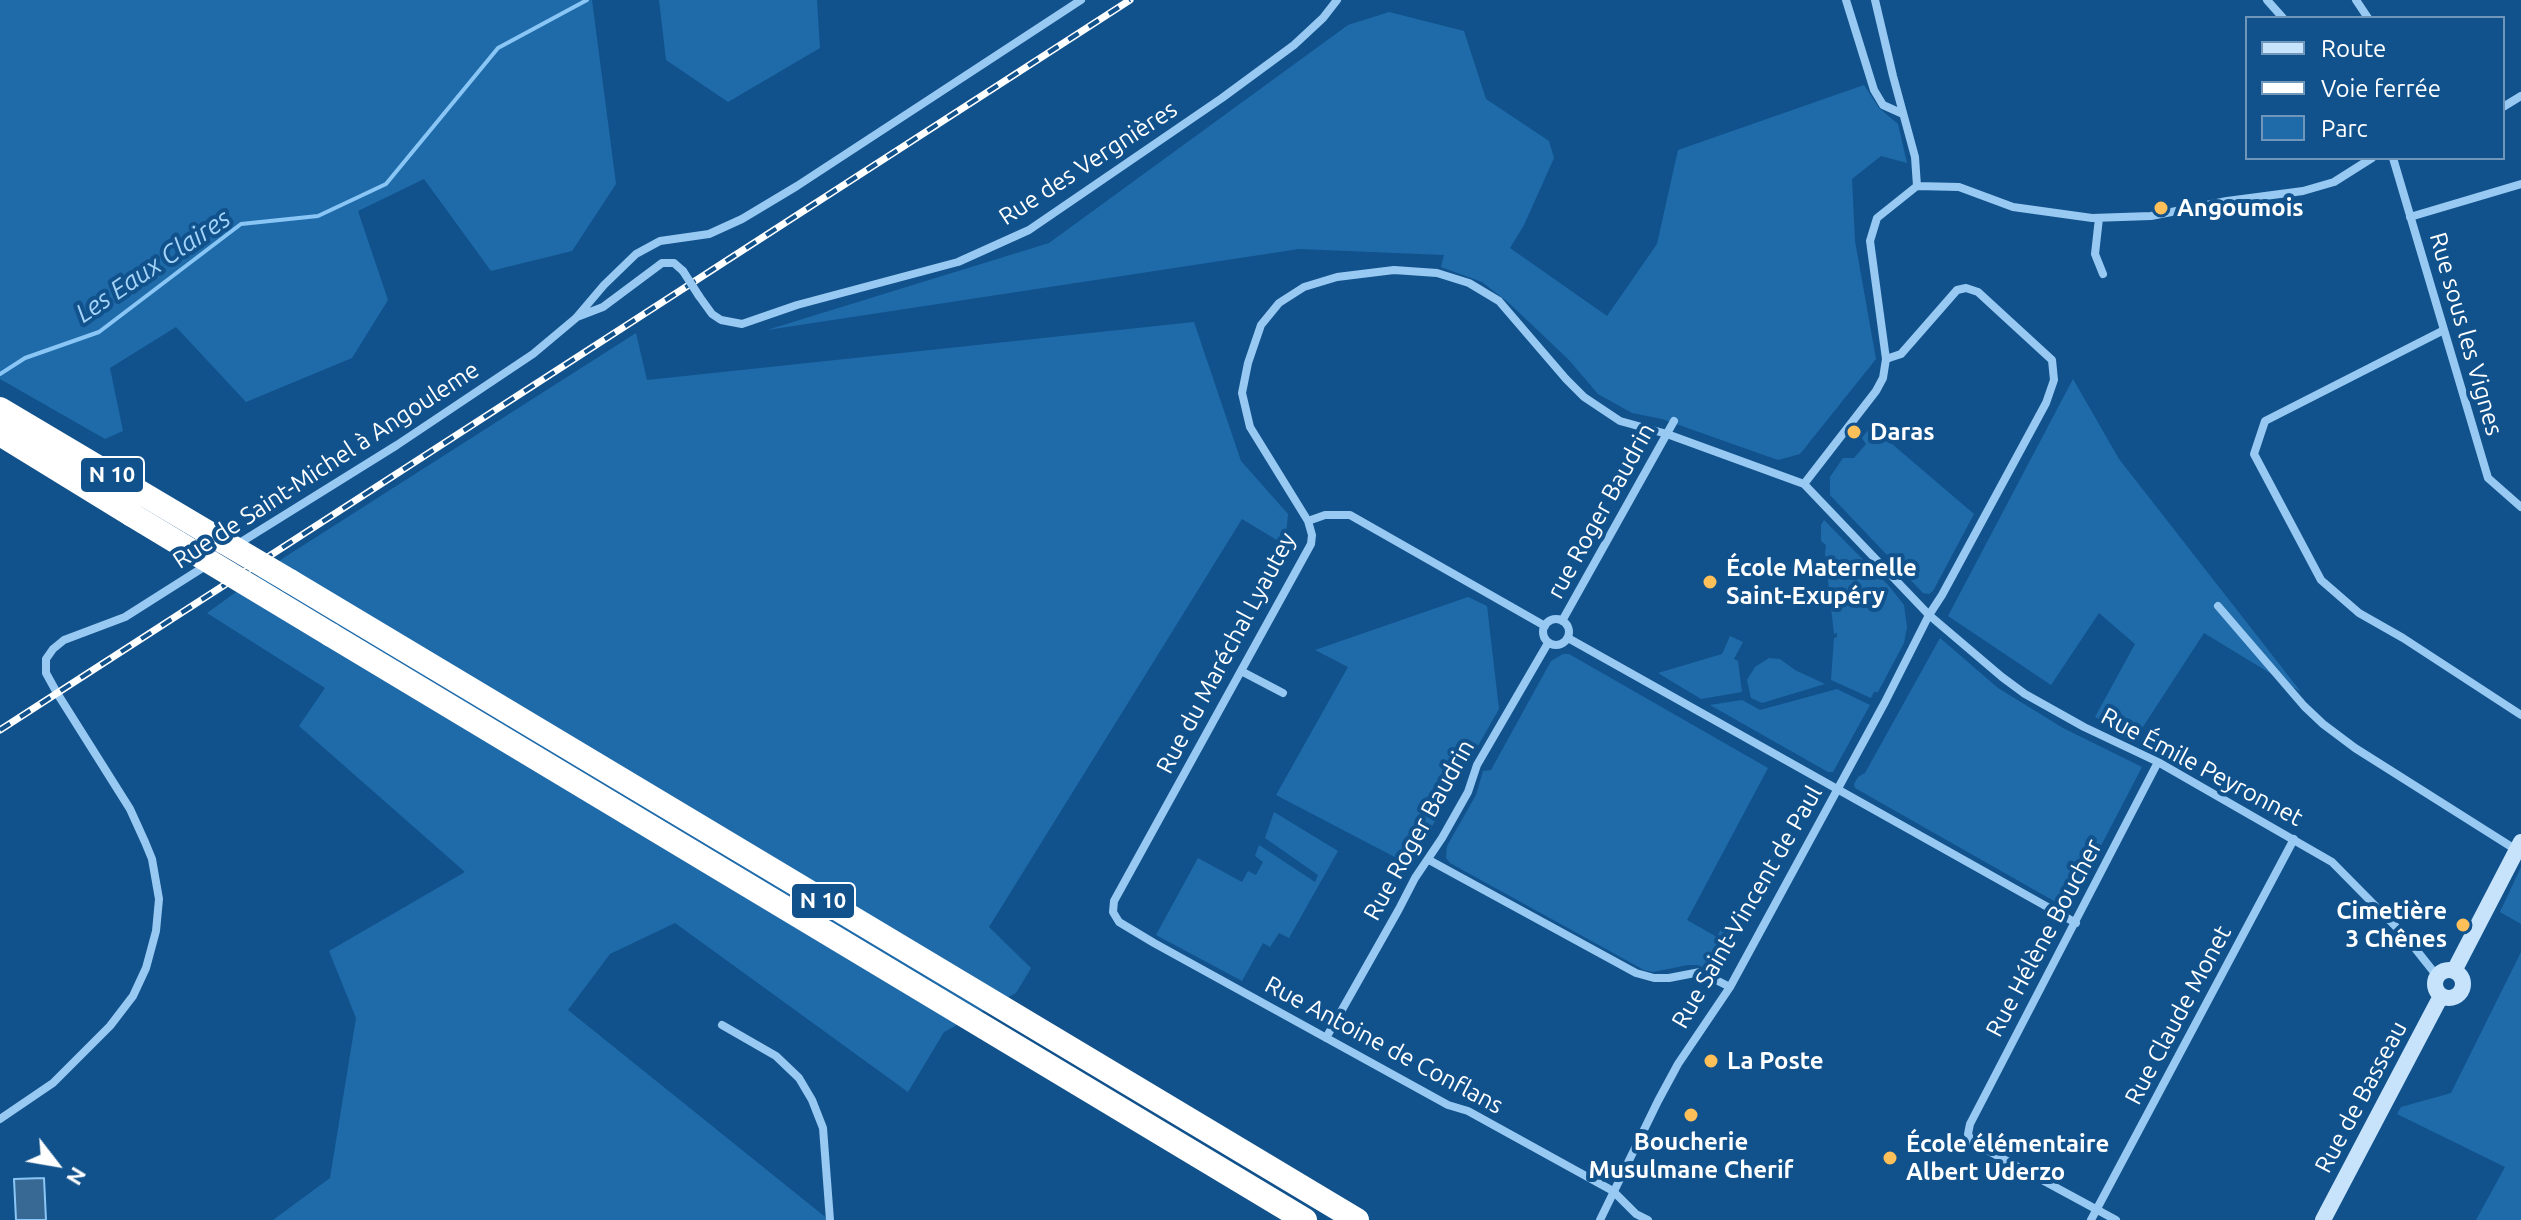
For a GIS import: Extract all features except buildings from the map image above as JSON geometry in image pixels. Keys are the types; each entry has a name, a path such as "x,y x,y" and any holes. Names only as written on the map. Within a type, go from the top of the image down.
{"highway":[{"name":"N 10","path":"0,409 1357,1220"},
{"name":"N 10","path":"0,434 1305,1220"}],"street":[{"name":"Rue de Saint-Michel à Angouleme","path":"0,1119 53,1083 110,1026 133,996 146,968 156,931 159,899 152,859 130,809 46,673 46,659 53,649 64,640 125,617 501,376 576,318 636,254 660,241 709,234 742,219 1081,0"},
{"name":"Rue des Vergnières","path":"576,318 603,307 662,263 674,263 683,271 712,314 721,320 742,324 797,305 958,262 1029,230 1197,116 1294,45 1337,0"},
{"path":"1846,0 1874,90 1883,105 1903,114"},
{"path":"1875,0 1915,157 1917,186"},
{"path":"2267,0 2281,16"},
{"path":"1804,484 1883,378 1886,359 1870,241 1877,218 1917,186 1959,187 2013,207 2099,218 2151,216 2227,201 2303,191 2334,182 2369,160"},
{"name":"Rue sous les Vignes","path":"2394,160 2488,478 2521,507"},
{"path":"2410,217 2521,184"},
{"path":"2099,218 2095,254 2103,274"},
{"name":"Rue du Maréchal Lyautey","path":"1114,901 1311,544 1308,521 1250,427 1242,393 1261,325 1279,303 1304,287 1337,277 1394,270 1437,273 1469,283 1499,301 1555,367 1593,404 1620,421 1667,434 1804,484 1929,615"},
{"name":"Rue Saint-Vincent de Paul","path":"1600,1220 1678,1064 1730,987 2046,403 2054,380 2052,360 1978,292 1966,288 1957,290 1901,354 1886,359"},
{"path":"2444,330 2265,421 2254,454 2321,580 2359,613 2521,715"},
{"name":"rue Roger Baudrin","path":"1562,621 1674,421"},
{"path":"1308,521 1325,515 1350,515 1545,626"},
{"path":"2218,606 2323,724 2355,748 2520,848"},
{"name":"Rue Émile Peyronnet","path":"1929,615 2025,694 2084,727 2158,762 2332,862 2406,937 2437,976"},
{"path":"1554,619 1562,621 1568,626 1568,638 1557,645 1548,643 1544,635 1545,626 1554,619"},
{"path":"1568,638 2076,923"},
{"name":"Rue Roger Baudrin","path":"1326,1038 1415,878 1429,860 1468,792 1477,765 1548,643"},
{"path":"1241,671 1283,693"},
{"name":"Rue Hélène Boucher","path":"2096,1209 1972,1142 1968,1134 1970,1124 2158,762"},
{"name":"Rue Claude Monet","path":"2091,1220 2294,839"},
{"name":"Rue de Basseau","path":"2323,1220 2441,996 2454,997 2461,991 2463,982 2454,971 2520,848"},
{"path":"1429,860 1636,973 1669,978 1700,972 1730,987"},
{"name":"Rue Antoine de Conflans","path":"1114,901 1113,912 1119,922 1448,1105 1468,1111 1613,1191 1636,1214 1648,1220"},
{"path":"2441,996 2435,990 2437,976 2444,971 2454,971"},
{"path":"722,1025 776,1056 806,1089 823,1128 830,1220"},
{"path":"2096,1209 2116,1220"}],"green space":[{"path":"0,0 592,0 616,184 572,251 491,271 424,179 358,211 388,300 352,358 246,402 176,327 110,368 123,431 105,439 0,379"},
{"path":"659,0 817,0 820,48 728,102 666,60"},
{"path":"1389,12 1464,31 1486,99 1549,141 1554,158 1524,225 1510,248 1607,316 1657,244 1678,150 1864,85 1879,108 1898,124 1907,163 1881,156 1852,179 1855,241 1876,359 1800,454 1778,460 1662,419 1632,413 1598,394 1569,360 1509,303 1482,282 1441,267 1444,255 1299,249 767,330 1049,243 1348,25"},
{"path":"1194,322 1241,461 1288,514 1285,545 1242,519 989,927 1031,968 1016,993 944,1032 908,1092 675,923 610,954 568,1010 829,1220 273,1220 330,1178 356,1018 329,951 465,872 299,726 325,688 207,613 285,557 636,333 647,380"},
{"path":"2073,379 2119,459 2301,692 2204,633 2135,739 2095,717 2135,644 2099,613 2051,685 1948,616"},
{"path":"1871,426 1974,514 1929,594 1923,593 1830,495 1830,477 1843,458 1854,458 1866,444 1862,438"},
{"path":"1824,520 1904,605 1907,627 1904,643 1878,692 1874,692 1871,698 1831,680 1837,633 1834,634 1826,545 1821,541"},
{"path":"1468,597 1487,606 1499,709 1410,865 1276,795 1348,667 1315,650"},
{"path":"1730,636 1743,642 1734,659 1738,661 1742,692 1701,699 1658,673 1722,654"},
{"path":"1940,638 1998,688 2063,728 2142,767 2068,909 1855,788 1854,784 1865,773"},
{"path":"1569,654 1768,768 1687,920 1717,937 1721,929 1733,936 1712,972 1698,965 1653,972 1644,970 1446,858 1447,846 1476,795 1483,771 1491,770 1551,661"},
{"path":"1769,658 1780,659 1825,684 1762,703 1751,698 1747,680 1755,667"},
{"path":"1837,689 1870,705 1833,772 1710,705 1742,700 1760,710"},
{"path":"1274,812 1338,851 1289,938 1279,933 1270,947 1263,943 1242,981 1156,935 1198,858 1242,882 1248,871 1256,875 1263,862 1255,856 1259,845 1315,882 1318,875 1265,838"},
{"path":"2521,867 2521,924 2500,912"},
{"path":"2521,952 2521,1220 2476,1220 2505,1167 2397,1114 2401,1107 2451,1093"}],"shaded area":[{"path":"44,1178 46,1220 16,1220 14,1179"}],"waterway":[{"name":"Les Eaux Claires","path":"0,374 25,358 99,332 241,224 318,216 386,184 498,48 587,0"}],"railway":[{"path":"0,730 1130,0"}],"place":[{"name":"Angoumois","path":"2161,208"},
{"name":"Daras","path":"1854,432"},
{"name":"École Maternelle Saint-Exupéry","path":"1710,582"},
{"name":"Cimetière 3 Chênes","path":"2463,925"},
{"name":"La Poste","path":"1711,1061"},
{"name":"Boucherie Musulmane Cherif","path":"1691,1115"},
{"name":"École élémentaire Albert Uderzo","path":"1890,1158"}]}
